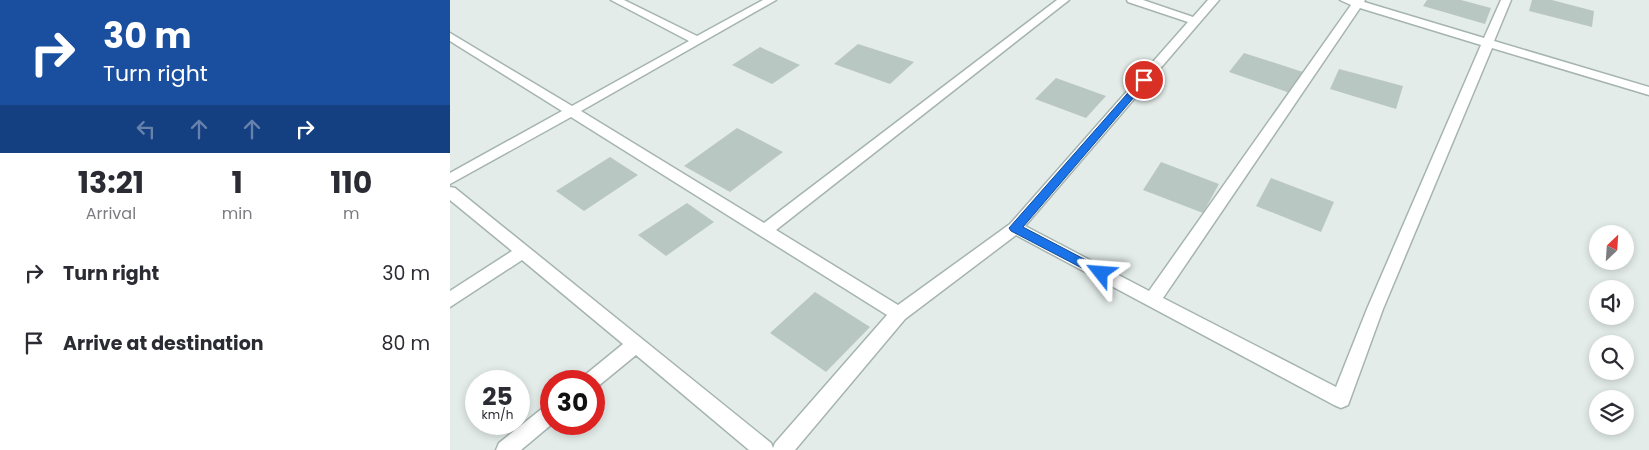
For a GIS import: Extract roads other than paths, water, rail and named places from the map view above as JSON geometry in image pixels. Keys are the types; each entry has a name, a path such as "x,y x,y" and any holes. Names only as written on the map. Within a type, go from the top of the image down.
{"street":[{"path":"616,0 698,40"},
{"path":"450,179 770,0"},
{"path":"764,231 1064,0"},
{"path":"1132,0 1195,21"},
{"path":"782,450 899,314 1015,228 1214,0"},
{"path":"1015,228 1341,400 1375,309 1506,0"},
{"path":"1152,300 1354,1 1649,91"},
{"path":"450,36 899,314"},
{"path":"450,192 764,450"},
{"path":"450,300 523,252"},
{"path":"604,370 635,345"},
{"path":"506,450 540,422"}]}
